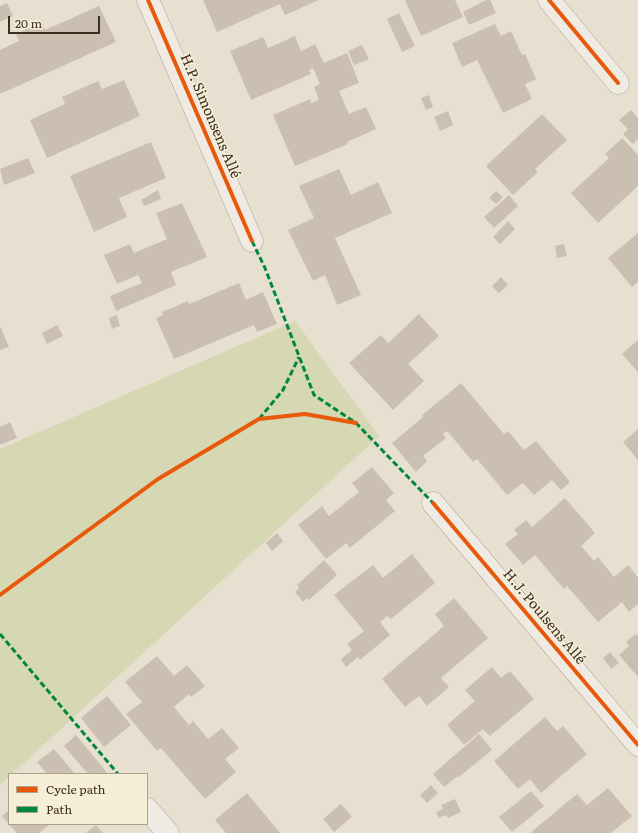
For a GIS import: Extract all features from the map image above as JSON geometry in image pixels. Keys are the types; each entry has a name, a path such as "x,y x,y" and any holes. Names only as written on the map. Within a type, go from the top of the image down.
{"street":[{"name":"H.P. Simonsens Allé","path":"148,0 252,241"},
{"path":"549,0 618,83"},
{"name":"H.J. Poulsens Allé","path":"433,503 638,745"},
{"path":"148,810 168,833"}],"green space":[{"path":"295,321 379,436 13,773 8,773 8,778 0,785 0,449"}],"building":[{"path":"203,0 319,0 285,15 280,4 217,32"},
{"path":"405,0 455,0 463,17 421,36"},
{"path":"486,0 490,0 496,13 469,25 463,12"},
{"path":"7,3 13,16 0,22 0,6"},
{"path":"99,6 116,42 0,94 0,50 19,41 16,34 42,22 45,30"},
{"path":"399,13 415,46 402,52 387,19"},
{"path":"495,24 501,36 511,31 522,55 525,54 536,79 525,84 532,99 503,113 477,60 462,67 452,43"},
{"path":"295,36 301,51 315,44 324,63 347,53 359,83 339,91 349,114 366,107 376,129 347,142 348,144 295,166 273,115 310,99 311,103 319,100 314,87 320,84 313,68 309,70 311,74 251,100 230,51 263,37 268,48"},
{"path":"362,45 369,59 354,65 348,51"},
{"path":"124,80 140,116 47,158 30,120 65,104 62,97 98,81 102,89"},
{"path":"429,95 433,107 426,110 421,98"},
{"path":"631,110 638,118 638,139 633,144 623,134 628,129 619,120"},
{"path":"448,111 453,125 440,131 434,117"},
{"path":"542,114 567,140 535,169 538,172 513,195 486,166"},
{"path":"622,138 638,155 638,186 598,223 571,193 609,158 605,154"},
{"path":"151,142 166,178 119,198 127,217 94,232 70,176"},
{"path":"28,158 35,173 4,185 0,169"},
{"path":"339,169 351,195 378,182 392,213 335,238 361,295 337,305 325,275 313,281 288,230 314,218 299,186"},
{"path":"158,190 161,199 144,206 141,200"},
{"path":"496,191 503,197 496,204 489,198"},
{"path":"509,195 518,206 494,228 484,217"},
{"path":"182,203 207,257 171,272 176,285 116,311 110,296 142,283 138,275 117,284 104,255 130,244 134,253 167,239 156,213"},
{"path":"508,221 515,229 500,244 493,237"},
{"path":"638,233 638,282 632,287 608,258"},
{"path":"564,244 567,256 557,258 555,246"},
{"path":"501,277 508,285 499,293 492,286"},
{"path":"239,283 246,300 263,292 277,324 257,332 254,325 174,359 156,318 163,315 162,312 188,301 189,304"},
{"path":"419,314 439,336 408,364 424,381 393,410 349,363 381,335 388,343"},
{"path":"117,315 120,326 112,329 109,318"},
{"path":"57,325 63,336 47,344 42,333"},
{"path":"0,326 9,347 0,350"},
{"path":"638,340 638,372 622,354"},
{"path":"461,383 504,434 508,431 524,450 536,441 570,482 561,490 552,480 534,495 523,483 507,495 477,459 473,462 447,431 443,434 446,438 423,456 427,461 416,472 392,443 423,417 422,415"},
{"path":"10,422 17,438 0,445 0,427"},
{"path":"638,429 638,460 623,442"},
{"path":"372,467 394,493 386,500 395,511 350,548 346,543 326,559 298,525 322,506 329,516 359,492 352,483"},
{"path":"565,498 595,533 581,546 594,561 598,557 614,577 628,565 638,577 638,604 629,612 622,602 598,622 567,586 564,589 535,555 523,565 505,544 518,534 514,530 526,520 532,527"},
{"path":"277,533 283,541 272,551 266,543"},
{"path":"412,554 435,583 391,619 387,616 380,622 390,635 360,660 358,657 346,667 341,659 352,650 347,644 364,631 334,595 373,565 383,578"},
{"path":"324,560 337,575 309,600 307,598 303,602 295,592 299,588 297,585"},
{"path":"454,598 488,638 441,678 449,687 427,706 419,696 405,707 382,679 444,626 435,614"},
{"path":"636,634 638,636 638,677 619,655 629,646 626,642"},
{"path":"610,652 619,663 611,669 603,658"},
{"path":"157,656 174,676 187,665 205,686 191,697 189,694 174,707 189,725 193,721 208,739 222,728 239,748 225,759 236,772 205,799 161,748 157,751 126,714 142,702 125,682"},
{"path":"492,667 501,678 510,671 534,699 490,736 483,729 464,745 447,725 475,701 465,690"},
{"path":"107,696 131,725 104,747 81,718"},
{"path":"545,717 557,731 563,726 587,754 541,793 530,779 518,789 494,761"},
{"path":"479,734 492,750 459,777 458,776 444,787 433,774"},
{"path":"76,735 107,773 87,773 64,746"},
{"path":"54,749 74,773 46,773 37,762"},
{"path":"431,785 438,793 427,803 420,795"},
{"path":"608,788 632,816 611,833 530,833 577,794 587,805"},
{"path":"531,791 544,806 512,832 499,817"},
{"path":"247,793 280,833 226,833 215,820"},
{"path":"455,799 461,812 448,818 446,815 439,818 436,812 443,809 441,805"},
{"path":"341,804 352,817 334,832 323,819"},
{"path":"8,811 8,823 2,816"},
{"path":"10,825 49,825 39,833 17,833"},
{"path":"96,825 103,833 86,833"}],"marked path":[{"path":"252,241 265,268 314,395 356,423 433,503"},
{"path":"259,419 283,390 299,357"},
{"path":"0,634 117,773"}],"cycle path":[{"path":"148,0 252,241"},
{"path":"549,0 618,83"},
{"path":"0,595 158,479 259,419 305,414 356,423"},
{"path":"433,503 638,745"}]}
